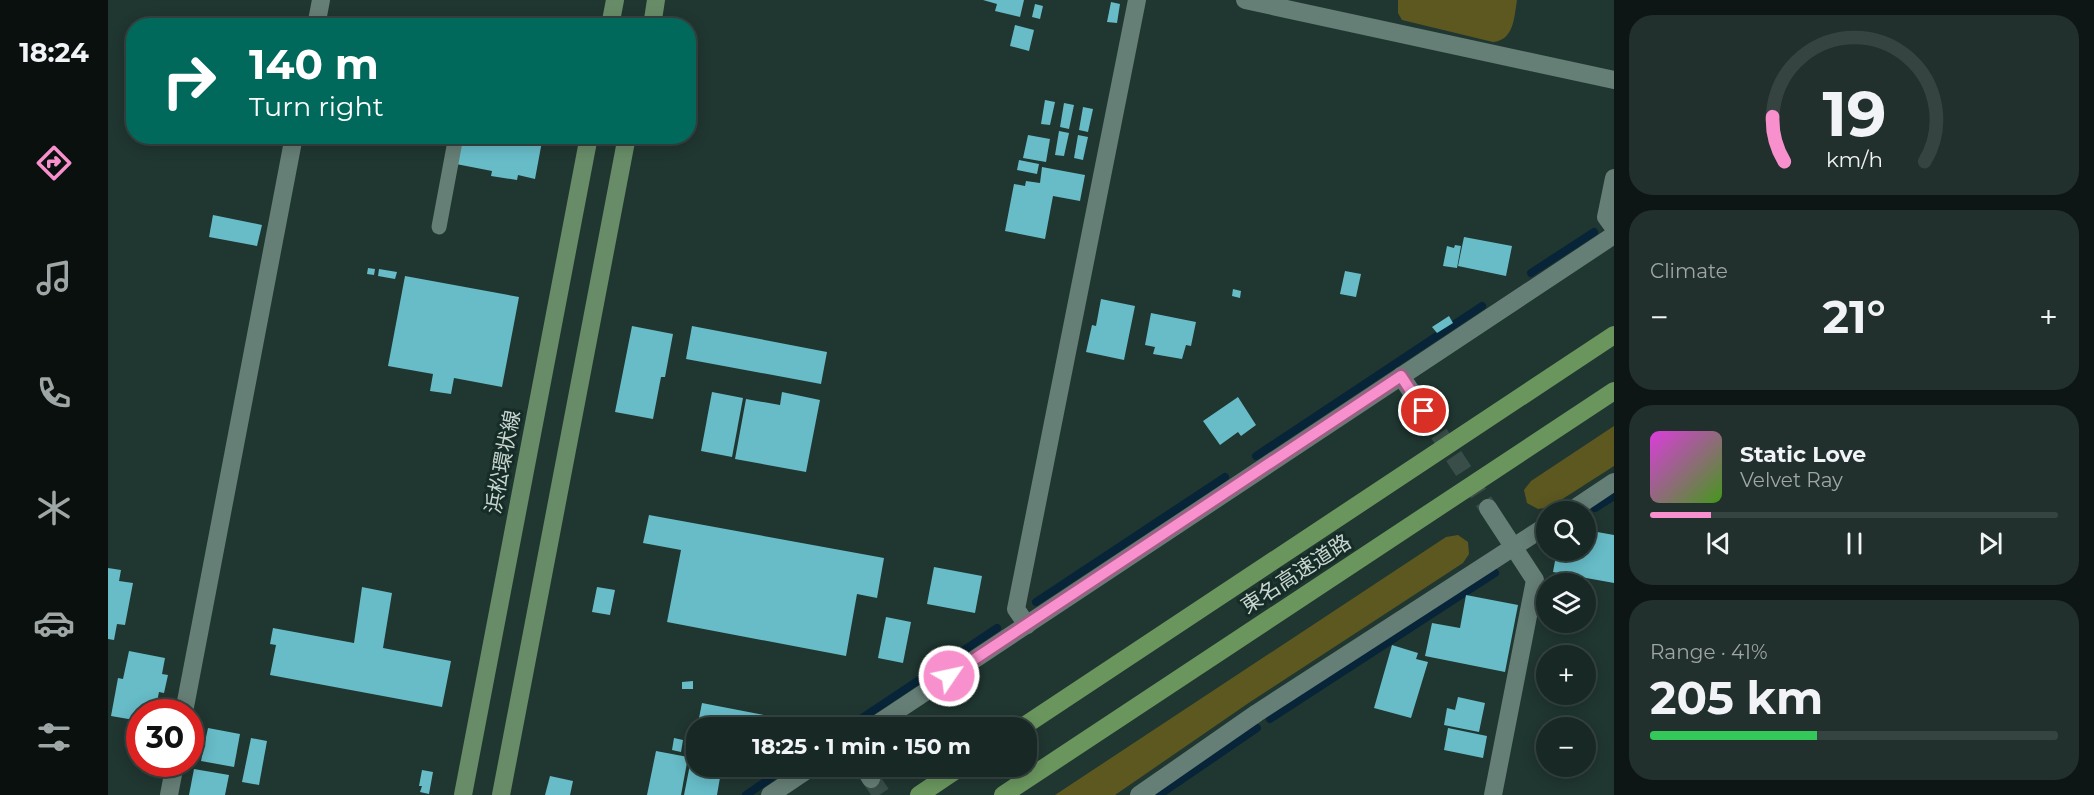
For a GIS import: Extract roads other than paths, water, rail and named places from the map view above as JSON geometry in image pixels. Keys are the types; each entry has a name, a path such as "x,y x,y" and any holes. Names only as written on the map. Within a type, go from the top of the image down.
{"highway":[{"name":"東名高速道路","path":"1037,717 1614,335"},
{"name":"東名高速道路","path":"1003,795 1614,391"},
{"path":"918,795 945,777"}],"main road":[{"path":"612,18 615,0"},
{"path":"654,18 657,0"},
{"name":"浜松環状線","path":"462,795 587,144"},
{"path":"501,795 625,144"}],"street":[{"path":"318,18 321,0"},
{"path":"1027,625 1016,609 1137,0"},
{"path":"1245,0 1614,80"},
{"path":"186,699 292,144"},
{"path":"1614,178 1606,217 1614,228"},
{"path":"888,717 1614,235"},
{"path":"1401,376 1424,411"},
{"path":"1586,501 1614,482"},
{"path":"1488,508 1535,580 1492,795"},
{"path":"1139,795 1257,713 1536,532"},
{"path":"169,795 172,777"},
{"path":"770,795 797,777"}],"lane":[{"path":"439,227 455,144"}],"waterway":[{"path":"1531,273 1594,232"},
{"path":"1256,456 1482,306"},
{"path":"1036,602 1225,477"},
{"path":"1596,507 1614,496"},
{"path":"1270,719 1495,573"},
{"path":"864,717 997,628"},
{"path":"1159,795 1257,728"},
{"path":"746,795 772,777"}],"tunnel":[{"path":"1424,411 1488,508"},
{"path":"871,779 882,795"}]}
